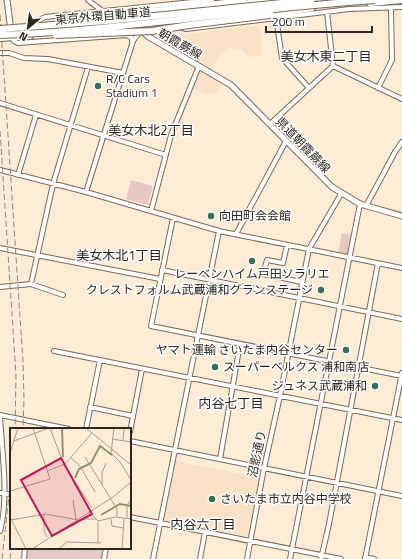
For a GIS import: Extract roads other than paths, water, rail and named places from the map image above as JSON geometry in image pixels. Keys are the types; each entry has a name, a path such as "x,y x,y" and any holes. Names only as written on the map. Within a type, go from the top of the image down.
{"highway":[{"path":"40,27 108,16 256,0"},
{"path":"0,28 135,17 281,0"},
{"name":"東京外環自動車道","path":"0,28 40,27 311,0"},
{"name":"東京外環自動車道","path":"2,36 110,27 262,10 375,0"},
{"path":"2,36 12,38 118,29 141,29 168,24 312,8 401,1"},
{"path":"2,36 70,35 152,31 189,25 274,16 312,8"}],"main road":[{"path":"7,0 12,38"},
{"name":"朝霞蕨線","path":"135,17 141,29 152,40 201,67"},
{"name":"県道朝霞蕨線","path":"201,67 231,85 324,181 341,194 360,204 402,216"}],"street":[{"path":"31,25 45,17 212,0"},
{"path":"89,1 101,10 106,11"},
{"path":"88,13 92,4 89,1"},
{"path":"168,24 186,29 274,16 349,9 402,7"},
{"path":"378,88 392,60 391,8"},
{"path":"327,12 333,66"},
{"path":"274,16 282,58 309,88"},
{"path":"110,36 118,29"},
{"path":"131,46 136,35 141,29"},
{"path":"12,38 18,43 127,35 130,36 132,40 86,192"},
{"path":"0,53 9,53 24,58 48,59 123,73"},
{"path":"333,66 402,99"},
{"path":"270,124 333,66"},
{"path":"31,284 53,184 88,67"},
{"path":"151,211 171,135 201,67"},
{"path":"0,103 166,155"},
{"path":"18,175 36,115"},
{"path":"236,234 286,142"},
{"path":"366,206 402,142"},
{"path":"0,170 86,192 219,231 402,268"},
{"name":"沼影通り","path":"247,559 309,249 341,194"},
{"path":"290,559 360,204"},
{"path":"173,218 151,326 402,375 365,558 374,559"},
{"path":"153,559 219,231"},
{"path":"287,245 283,263 267,260 263,274 302,282"},
{"path":"0,248 160,279"},
{"path":"321,557 378,263"},
{"path":"162,270 402,319"},
{"path":"0,287 31,284 63,295"},
{"path":"220,459 240,344"},
{"path":"54,351 402,420"},
{"path":"86,428 100,360"},
{"path":"131,428 142,369"},
{"path":"90,407 133,416"},
{"path":"0,531 2,522 2,493 0,416 63,428"},
{"path":"40,428 41,424"},
{"path":"131,441 402,496"},
{"path":"131,517 292,549 321,557 341,559"},
{"path":"200,559 205,532"},
{"path":"24,559 25,549"},
{"path":"104,559 106,549"}],"railway":[{"path":"0,15 23,362 23,428"},
{"path":"0,131 16,375 15,428"},
{"path":"2,559 10,486"},
{"path":"10,559 11,549"}],"place":[{"name":"R/C Cars Stadium 1","path":"98,86"},
{"name":"向田町会会館","path":"211,216"},
{"name":"レーベンハイム戸田ソラリエ","path":"252,261"},
{"name":"クレストフォルム武蔵浦和グランステージ","path":"321,290"},
{"name":"ヤマト運輸 さいたま内谷センター","path":"346,350"},
{"name":"スーパーベルクス 浦和南店","path":"215,367"},
{"name":"ジュネス武蔵浦和","path":"375,386"},
{"name":"さいたま市立内谷中学校","path":"212,499"}],"district":[{"name":"美女木東二丁目","path":"326,56"},
{"name":"美女木北2丁目","path":"151,130"},
{"name":"美女木北1丁目","path":"119,255"},
{"name":"内谷七丁目","path":"231,403"},
{"name":"内谷六丁目","path":"203,524"}]}
